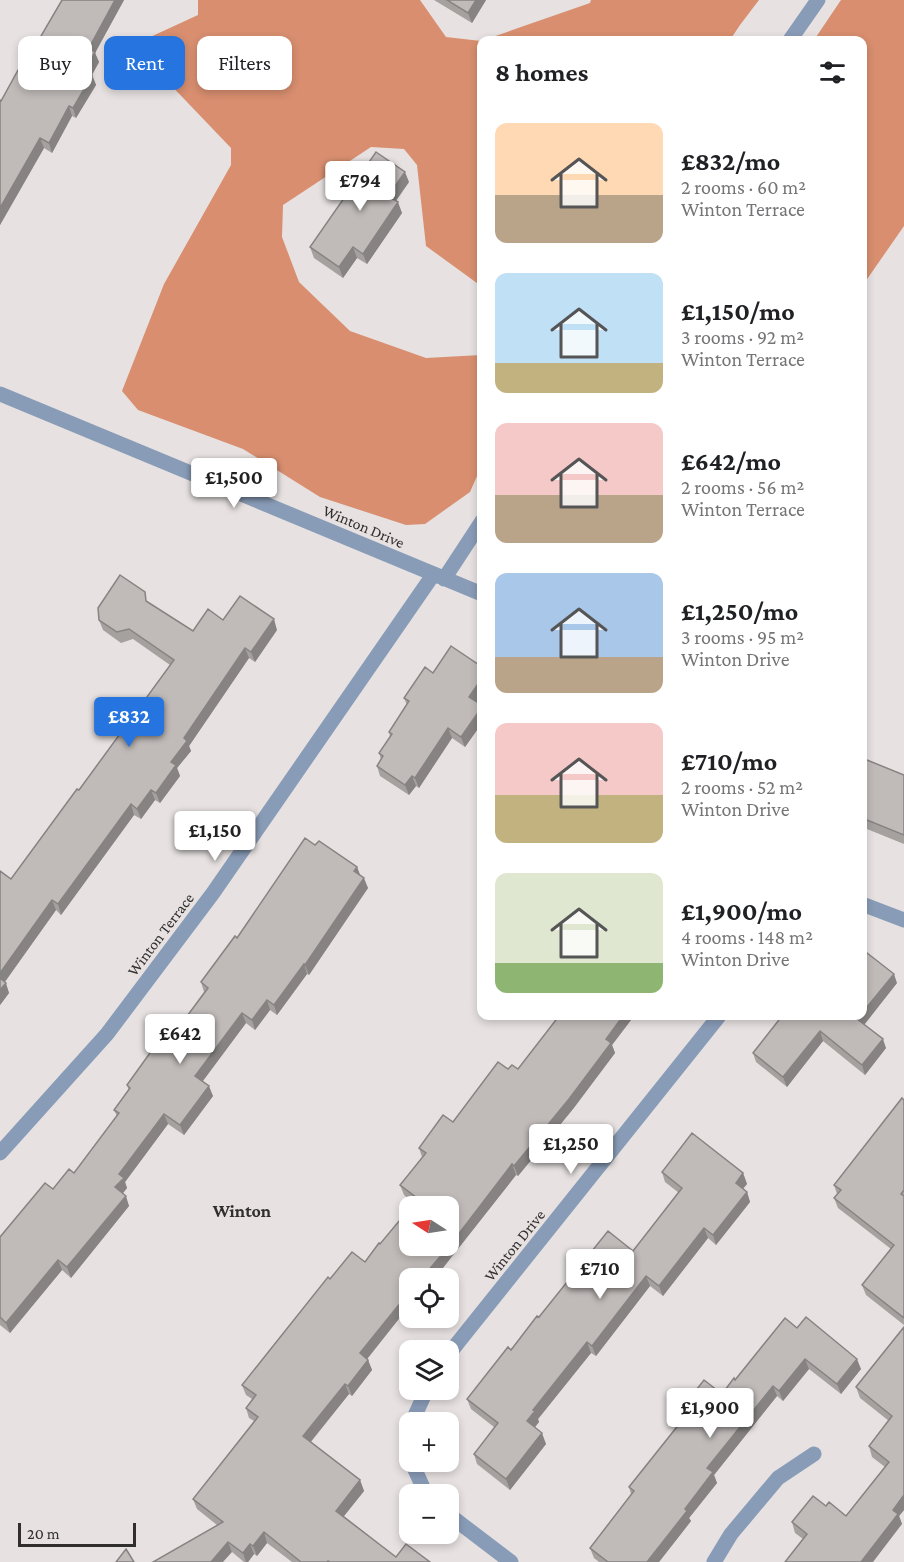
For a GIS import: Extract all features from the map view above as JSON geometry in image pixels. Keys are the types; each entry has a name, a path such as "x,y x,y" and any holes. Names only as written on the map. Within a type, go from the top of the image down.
{"street":[{"path":"793,36 818,0"},
{"name":"Winton Drive","path":"0,394 477,592"},
{"name":"Winton Terrace","path":"0,1153 107,1034 213,893 439,577 477,528"},
{"path":"867,906 904,920"},
{"name":"Winton Drive","path":"459,1341 716,1020"},
{"path":"714,1562 731,1534 778,1478 814,1454"},
{"path":"459,1522 512,1562"}],"shaded area":[{"path":"198,0 420,0 446,37 477,41 477,283 426,246 417,165 404,149 371,147 283,205 282,237 299,282 350,331 426,358 477,355 477,476 470,492 425,524 406,525 320,497 243,449 138,410 122,391 164,284 231,165 231,148 176,90 185,90 185,36 152,36 198,15"},
{"path":"591,0 759,0 733,36 495,36 590,3"},
{"path":"841,0 904,0 904,226 867,279 867,36 817,36"}],"building":[{"path":"62,0 115,0 92,42 92,36 41,36"},
{"path":"447,0 476,0 468,13"},
{"path":"18,70 18,90 83,90 73,108 69,106 49,143 40,138 0,208 0,100"},
{"path":"376,152 405,172 388,196 398,202 363,254 353,247 339,267 310,247"},
{"path":"120,575 145,592 146,601 193,631 208,609 223,620 240,596 274,619 251,652 245,648 184,738 187,741 171,762 176,765 156,793 151,790 137,809 131,804 58,904 52,900 0,973 0,871 11,879 174,660 129,629 117,632 99,620 98,608"},
{"path":"451,646 477,664 477,685 469,697 477,702 477,714 461,737 448,728 415,778 412,776 405,785 377,766 383,756 379,753 392,734 389,732 409,701 404,698 425,667 433,673"},
{"path":"867,760 904,775 904,835 867,820"},
{"path":"305,838 315,845 319,841 357,867 354,871 364,878 305,965 274,1005 267,1000 252,1020 242,1013 195,1076 209,1086 180,1125 164,1114 119,1174 124,1178 115,1187 126,1196 67,1267 58,1260 6,1323 0,1317 0,1237 45,1183 53,1189 69,1169 74,1173 119,1113 114,1110 130,1088 127,1085 160,1039 167,1043 208,988 201,982 235,936 237,938"},
{"path":"867,953 894,974 867,1007"},
{"path":"0,978 6,983 0,990"},
{"path":"556,1020 620,1020 606,1039 611,1043 569,1099 514,1166 512,1164 459,1234 459,1196 414,1196 400,1185 426,1153 419,1148 443,1115 453,1122 498,1062 508,1069 512,1065 518,1069"},
{"path":"779,1020 858,1020 883,1039 862,1065 820,1031 783,1077 753,1053"},
{"path":"902,1098 904,1100 904,1190 901,1194 904,1196 904,1318 862,1285 894,1245 834,1198 841,1190 834,1185"},
{"path":"692,1133 743,1173 736,1183 747,1192 713,1235 704,1228 659,1286 646,1276 592,1346 587,1342 533,1410 535,1411 527,1421 542,1433 506,1479 474,1454 498,1423 467,1399 508,1347 511,1350 537,1316 539,1317 608,1231 633,1251 682,1188 662,1172"},
{"path":"399,1221 399,1256 441,1256 430,1268 399,1268 399,1305 360,1353 368,1360 348,1386 345,1384 303,1436 360,1480 336,1511 396,1557 406,1544 430,1562 301,1562 264,1532 253,1546 250,1544 243,1553 228,1542 211,1562 153,1562 223,1522 193,1499 258,1417 246,1408 256,1395 242,1385 328,1277 330,1279 352,1252 365,1262"},
{"path":"806,1317 857,1359 837,1384 805,1359 779,1391 773,1386 707,1468 713,1472 685,1509 687,1511 647,1562 608,1562 590,1548 634,1491 629,1487 680,1423 674,1418 704,1380 722,1394 785,1318 797,1328"},
{"path":"904,1327 904,1495 893,1510 898,1514 861,1562 785,1562 807,1534 792,1522 813,1496 826,1506 829,1502 846,1516 889,1462 869,1446 892,1416 856,1387"},
{"path":"126,1549 134,1562 116,1562"}],"district":[{"name":"Winton","path":"242,1211"}]}
